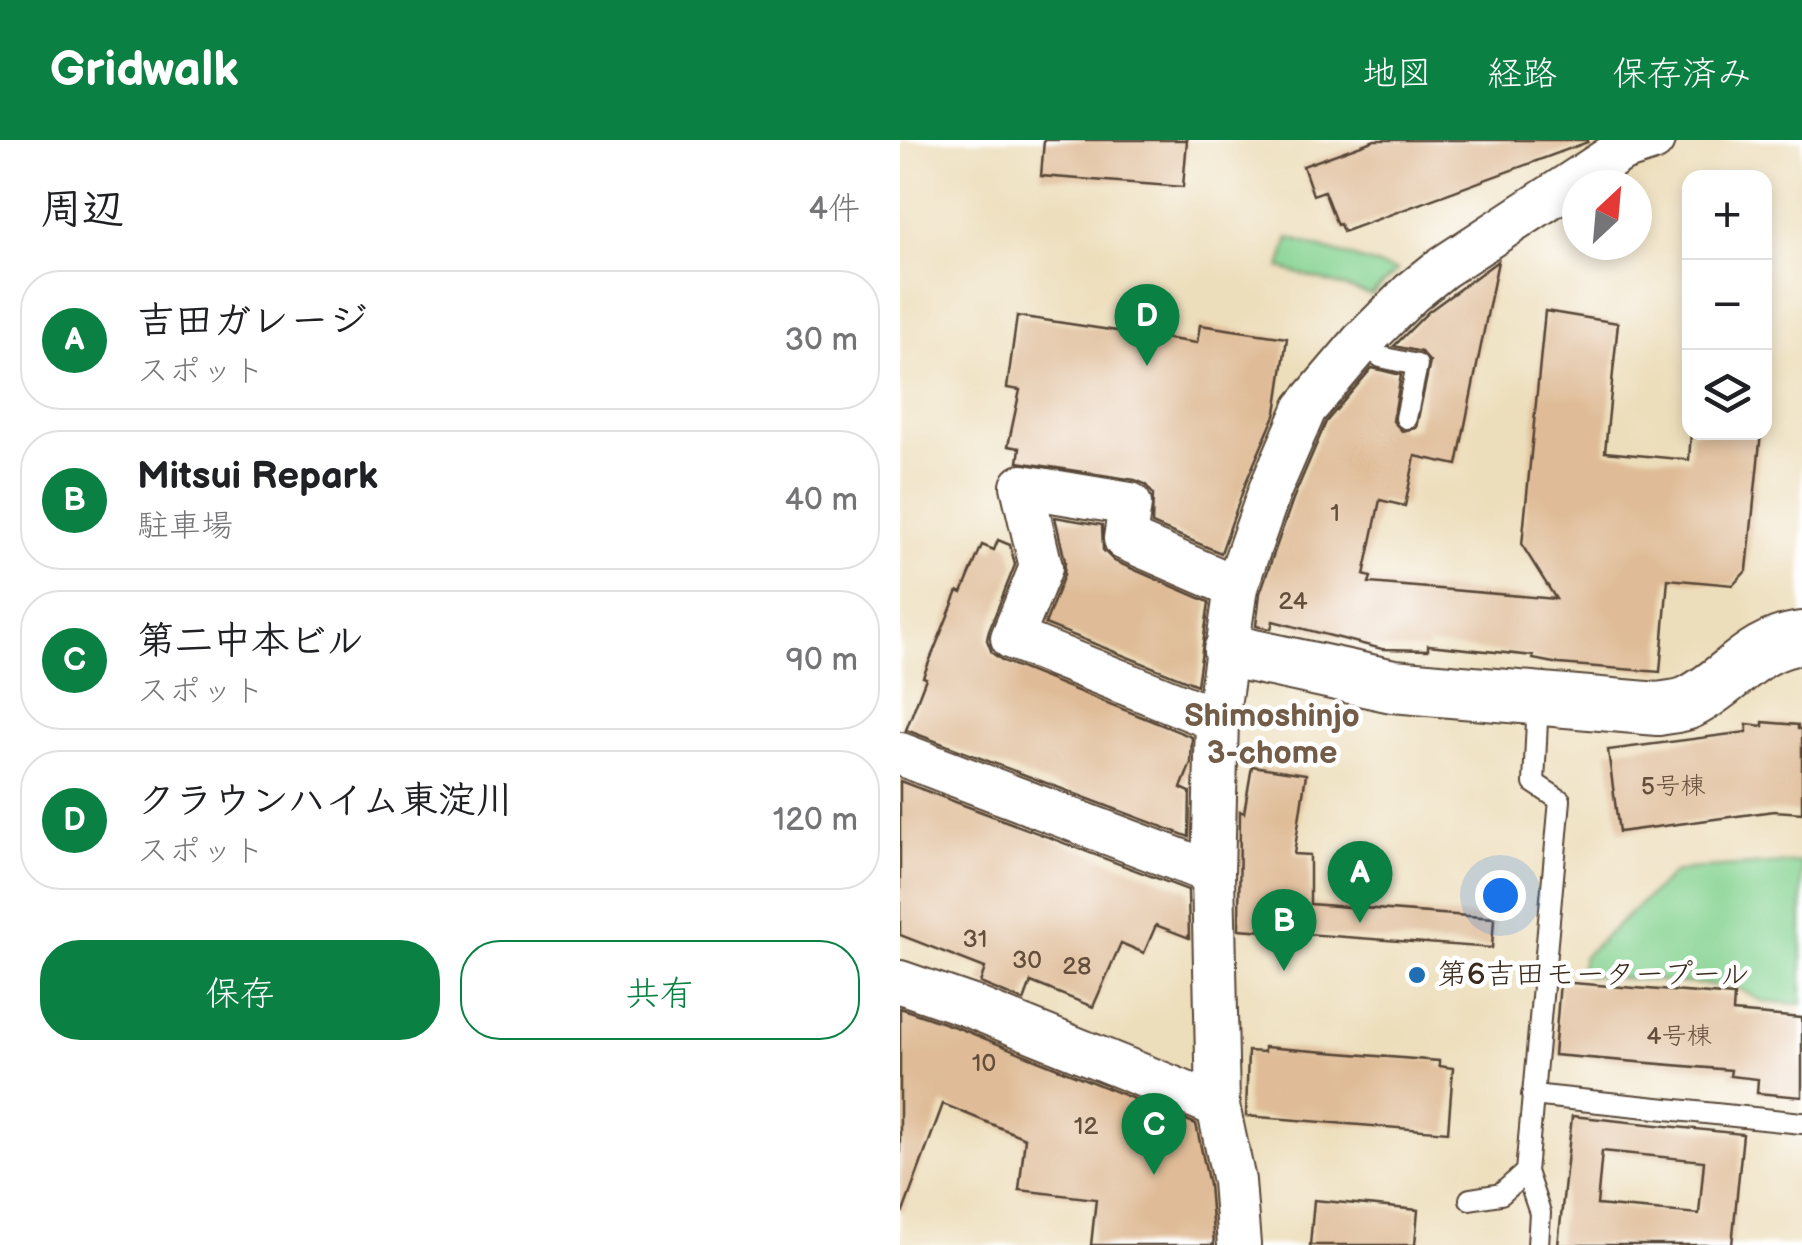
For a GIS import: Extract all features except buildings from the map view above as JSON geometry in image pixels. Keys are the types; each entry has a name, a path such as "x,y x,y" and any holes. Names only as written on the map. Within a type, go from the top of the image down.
{"street":[{"path":"1239,1245 1234,1181 1218,1106 1213,873 1218,720 1236,587 1270,490 1305,409 1362,342 1411,293 1442,268 1622,150 1653,140"},
{"path":"1218,720 1012,638 1041,568 1022,486 1130,504 1125,539 1236,587"},
{"path":"1230,650 1393,686 1658,709 1686,705 1750,657 1780,641 1802,638"},
{"path":"900,754 1213,873"},
{"path":"900,982 970,1006 1218,1106"}],"lane":[{"path":"1362,342 1381,356 1417,365 1406,418"},
{"path":"1538,700 1534,783 1560,800 1526,1172 1540,1213 1538,1245"},
{"path":"1532,1095 1802,1123"},
{"path":"1470,1199 1501,1194 1526,1172"}],"green space":[{"path":"1289,238 1397,271 1371,295 1280,268"},
{"path":"1802,862 1802,1004 1763,1002 1736,987 1587,975 1580,970 1583,957 1674,873"}],"place":[{"name":"クラウンハイム東淀川","path":"1147,366"},
{"name":"吉田ガレージ","path":"1360,923"},
{"name":"Mitsui Repark","path":"1284,971"},
{"name":"第6吉田モータープール","path":"1417,975"},
{"name":"第二中本ビル","path":"1154,1175"}],"district":[{"name":"Shimoshinjo 3-chome","path":"1272,734"}]}
